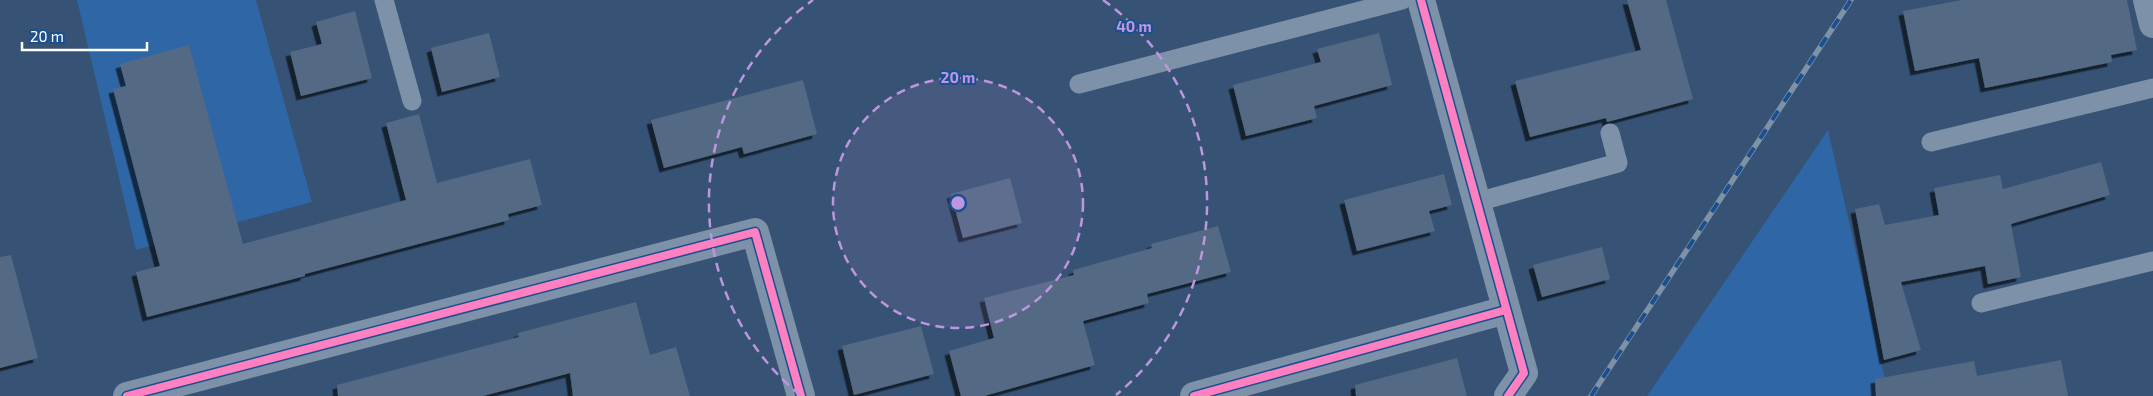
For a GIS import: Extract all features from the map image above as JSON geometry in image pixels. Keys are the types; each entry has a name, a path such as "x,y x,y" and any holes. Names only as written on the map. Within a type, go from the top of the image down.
{"street":[{"path":"1421,0 1524,373 1508,396"},
{"path":"2147,0 2153,24"},
{"path":"127,396 755,232 801,396"},
{"path":"1194,396 1506,310"}],"lane":[{"path":"384,0 412,101"},
{"path":"1079,84 1402,0"},
{"path":"1931,142 2153,88"},
{"path":"1477,202 1618,163 1610,133"},
{"path":"1981,303 2153,261"}],"shaded area":[{"path":"77,0 256,0 312,202 136,250"},
{"path":"1828,130 1889,396 1647,396"}],"building":[{"path":"1627,0 1666,0 1693,99 1607,122 1606,118 1530,137 1515,81 1641,50"},
{"path":"1962,0 2127,0 2137,50 2111,55 2112,62 1985,88 1979,58 1915,71 1903,11"},
{"path":"355,11 372,78 301,96 290,52 322,44 316,22"},
{"path":"489,33 500,77 442,92 431,48"},
{"path":"1379,33 1392,85 1314,106 1317,118 1246,136 1233,85 1321,62 1317,49"},
{"path":"189,45 243,244 406,200 386,123 419,114 437,183 530,159 542,205 508,214 509,220 147,317 136,272 160,266 113,89 126,86 120,64"},
{"path":"803,80 817,134 744,154 742,147 664,168 651,120"},
{"path":"2101,162 2110,195 2011,224 2021,277 1988,284 1985,266 1901,282 1921,350 1884,360 1855,209 1879,204 1885,225 1939,215 1934,188 2000,175 2003,189"},
{"path":"1444,174 1452,205 1429,211 1435,231 1357,251 1344,200"},
{"path":"1010,178 1022,223 963,238 951,194"},
{"path":"1218,226 1231,272 1147,294 1149,303 1083,321 1095,365 984,396 961,396 949,351 994,338 984,298 1074,275 1073,270 1152,248 1151,244"},
{"path":"1602,247 1610,279 1542,297 1533,265"},
{"path":"11,255 38,358 0,368 0,257"},
{"path":"636,302 650,355 676,347 690,396 573,396 570,373 483,396 338,396 337,385 519,337 518,333"},
{"path":"921,326 934,374 854,395 842,346"},
{"path":"1457,358 1467,396 1356,396 1355,385"},
{"path":"2061,360 2068,396 1876,396 1875,379 1974,361 1977,376"}],"railway":[{"path":"1591,396 1851,0"}],"cycle path":[{"path":"1421,0 1524,373 1508,396"},
{"path":"127,396 755,232 801,396"},
{"path":"1194,396 1506,310"}]}
